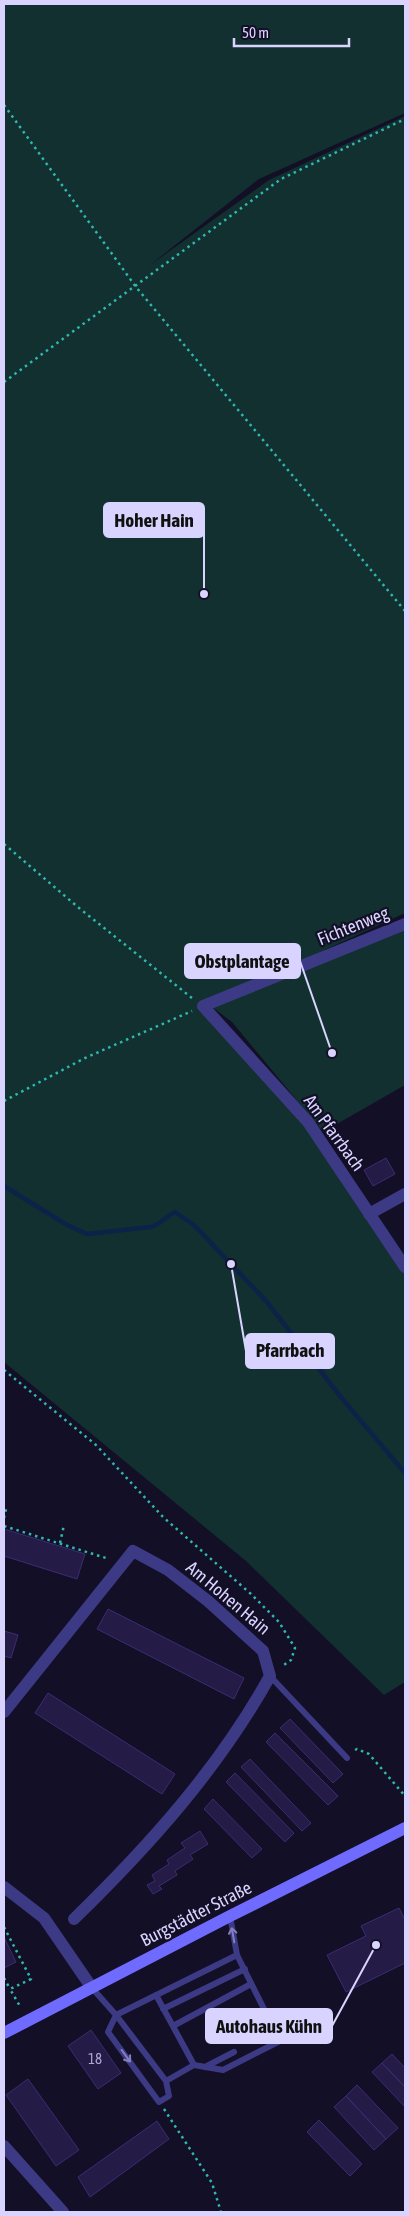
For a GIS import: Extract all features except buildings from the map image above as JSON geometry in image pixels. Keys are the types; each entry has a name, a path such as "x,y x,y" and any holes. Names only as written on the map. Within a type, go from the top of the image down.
{"main road":[{"name":"Burgstädter Straße","path":"4,2034 230,1916 405,1828"}],"street":[{"name":"Fichtenweg","path":"203,1006 405,924"},
{"name":"Am Pfarrbach","path":"203,1006 308,1122 405,1267"},
{"path":"368,1214 405,1194"},
{"name":"Am Hohen Hain","path":"4,1712 133,1551 168,1570 208,1601 263,1651 270,1676"},
{"path":"74,1919 118,1876 194,1790 246,1719 270,1676"},
{"path":"4,1887 44,1918 92,1988"},
{"path":"4,2146 63,2212"}],"lane":[{"path":"270,1676 346,1758"},
{"path":"166,2081 194,2065 223,2070 280,2042 237,1955 230,1916"},
{"path":"92,1988 116,2015 166,2081 169,2096 160,2102 108,2032 116,2015 237,1955"},
{"path":"164,2009 245,1970"},
{"path":"173,2026 251,1984"},
{"path":"156,1995 194,2065"},
{"path":"260,2038 274,2031"},
{"path":"205,2067 234,2052"}],"path":[{"path":"4,105 136,287 405,611"},
{"path":"4,382 281,179 405,119"},
{"path":"4,844 79,908 203,1006 85,1058 4,1101"},
{"path":"4,1370 96,1445 163,1517 251,1594 279,1622 294,1648 291,1660 270,1676"},
{"path":"4,1518 6,1510"},
{"path":"60,1542 64,1525"},
{"path":"4,1526 60,1542 122,1564"},
{"path":"346,1758 357,1749 368,1754 405,1796"},
{"path":"4,1927 31,1979 10,1989"},
{"path":"4,1978 14,1996"},
{"path":"160,2102 212,2183 221,2212"}],"green space":[{"path":"4,4 405,4 405,113 259,179 150,265 269,180 405,116 405,913 203,1006 308,1122 405,1267 405,1682 384,1695 246,1561 4,1362"},
{"path":"405,929 405,1085 323,1132 232,1022 212,1007"}],"waterway":[{"path":"4,1186 67,1225 87,1234 151,1227 175,1212 194,1225 267,1302 344,1401 405,1473"}],"place":[{"name":"Hoher Hain","path":"204,594"},
{"name":"Obstplantage","path":"332,1053"},
{"name":"Pfarrbach","path":"231,1264"},
{"name":"Autohaus Kühn","path":"376,1945"}]}
